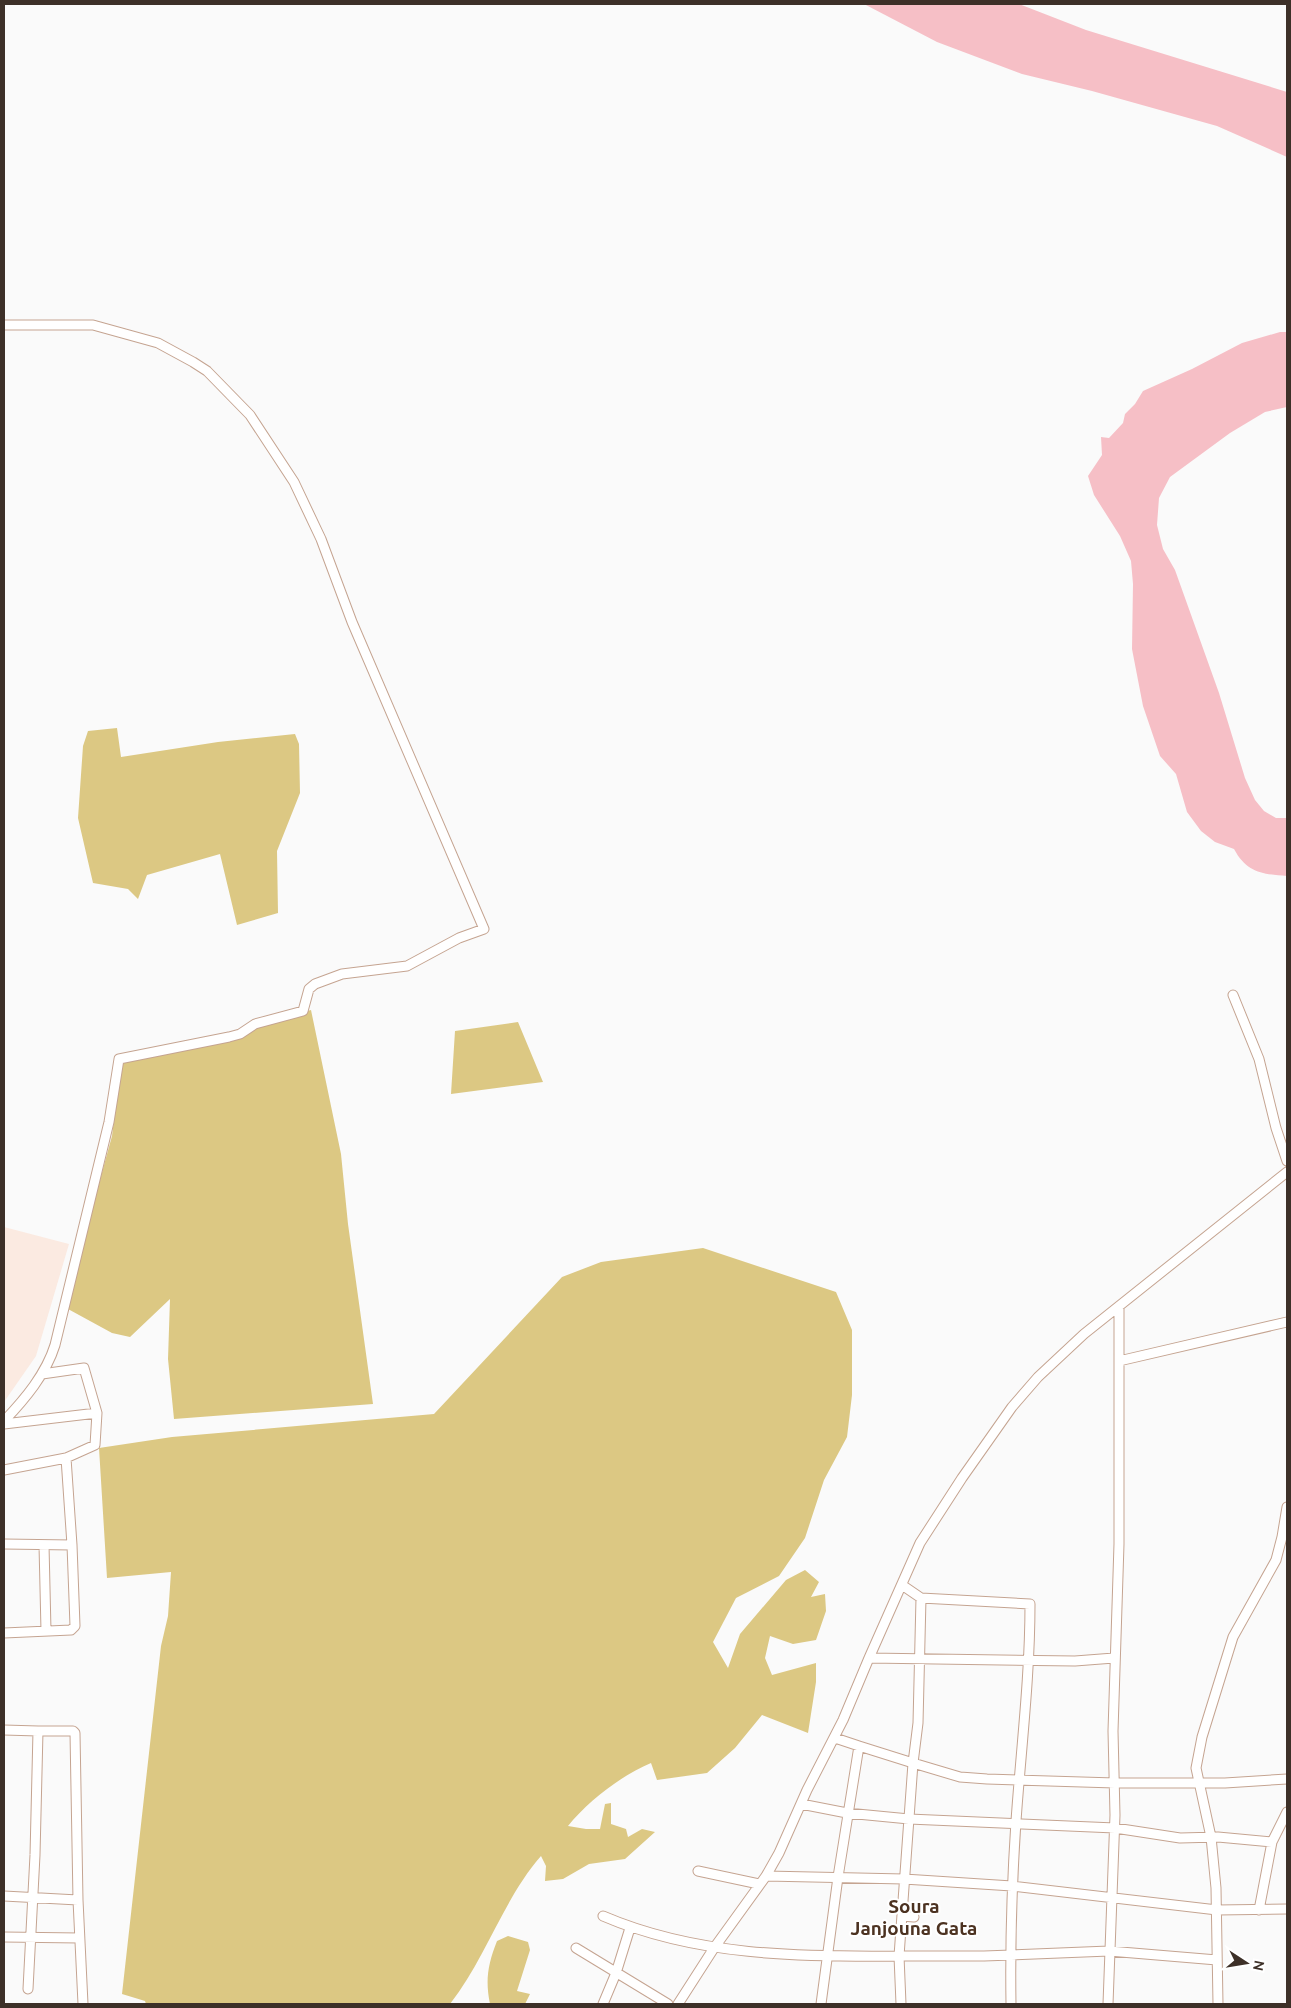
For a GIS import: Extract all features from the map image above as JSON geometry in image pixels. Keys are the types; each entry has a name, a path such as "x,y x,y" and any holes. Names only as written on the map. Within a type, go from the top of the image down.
{"street":[{"path":"4,325 93,325 158,343 207,371 250,414 294,482 321,539 352,622 484,928 459,938 407,966 351,973 315,984 308,992 303,1011 255,1024 240,1034 119,1059 109,1122 62,1322 53,1352 42,1374 21,1403 4,1422"},
{"path":"1233,995 1259,1059 1276,1128 1287,1161"},
{"path":"679,2004 714,1948 766,1876 779,1852 835,1738 927,1531 1012,1407 1038,1376 1058,1357 1287,1172"},
{"path":"1108,2004 1115,1828 1112,1742 1119,1530 1119,1306"},
{"path":"1119,1361 1287,1322"},
{"path":"4,1470 66,1458 95,1445 97,1413 84,1368 42,1374"},
{"path":"4,1422 97,1413"},
{"path":"4,1633 71,1630 75,1626 66,1458"},
{"path":"1218,2004 1217,1910 1212,1837 1196,1768 1202,1737 1232,1637 1276,1560 1287,1507"},
{"path":"4,1544 72,1545"},
{"path":"44,1544 46,1631"},
{"path":"902,1585 921,1598 1030,1604 1029,1660 1012,1886 1011,2004"},
{"path":"901,2004 899,1956 913,1763 918,1722 921,1598"},
{"path":"869,1658 1075,1661 1114,1658"},
{"path":"4,1730 73,1731 75,1733 79,1938 83,2004"},
{"path":"28,1989 38,1730"},
{"path":"835,1738 960,1777 1114,1783 1287,1780"},
{"path":"821,2004 847,1812 859,1746"},
{"path":"801,1804 847,1812 909,1819 1016,1822 1115,1828 1180,1838 1212,1837 1272,1842"},
{"path":"1260,1910 1272,1842 1287,1812"},
{"path":"698,1871 759,1884"},
{"path":"766,1876 904,1879 1012,1886 1217,1910 1287,1909"},
{"path":"4,1896 78,1900"},
{"path":"602,1916 630,1928 714,1948 827,1956 1010,1955 1109,1952 1217,1960"},
{"path":"902,1916 914,1917"},
{"path":"603,2004 616,1973 630,1928"},
{"path":"4,1937 79,1938"},
{"path":"576,1948 668,2004"}],"shaded area":[{"path":"864,4 1019,4 1086,30 1287,92 1287,157 1217,126 1092,91 1022,74 937,42"},
{"path":"1280,332 1287,332 1287,407 1265,412 1230,433 1170,477 1159,498 1157,525 1163,549 1175,570 1219,693 1245,778 1255,800 1264,811 1276,818 1287,818 1287,876 1263,873 1250,868 1234,849 1215,842 1201,831 1187,812 1176,774 1160,756 1143,706 1132,649 1133,584 1131,561 1120,536 1094,495 1088,476 1102,455 1101,437 1109,438 1123,423 1125,414 1135,404 1143,391 1192,369 1242,343"},
{"path":"117,728 121,757 218,742 295,734 299,744 300,793 277,851 278,913 237,925 220,854 147,875 138,899 128,889 93,883 78,818 83,746 88,731"},
{"path":"311,1010 341,1154 348,1224 373,1404 174,1419 168,1359 170,1299 130,1337 112,1333 68,1309 75,1271 112,1136 121,1061 242,1035 251,1026"},
{"path":"518,1022 543,1082 451,1094 455,1031"},
{"path":"4,1227 69,1244 36,1356 4,1402"},
{"path":"703,1248 836,1292 852,1330 852,1395 847,1437 824,1480 805,1538 779,1576 736,1598 713,1642 728,1668 740,1634 786,1580 805,1570 819,1582 811,1597 825,1594 826,1611 816,1640 793,1644 770,1636 765,1658 772,1675 816,1663 816,1682 808,1733 762,1715 735,1748 707,1773 657,1780 651,1763 629,1774 606,1790 585,1807 568,1826 600,1829 605,1804 611,1803 611,1824 626,1829 628,1837 642,1829 655,1832 625,1859 589,1864 563,1879 545,1881 546,1866 541,1856 516,1890 463,1986 450,2004 146,2004 145,2001 122,1994 161,1646 168,1616 171,1572 107,1578 99,1448 172,1437 434,1414 562,1277 601,1262"},
{"path":"508,1936 528,1942 530,1950 517,1991 530,1994 525,2004 490,2004 488,1972 491,1957 497,1941"}],"district":[{"name":"Soura Janjouna Gata","path":"914,1917"}]}
